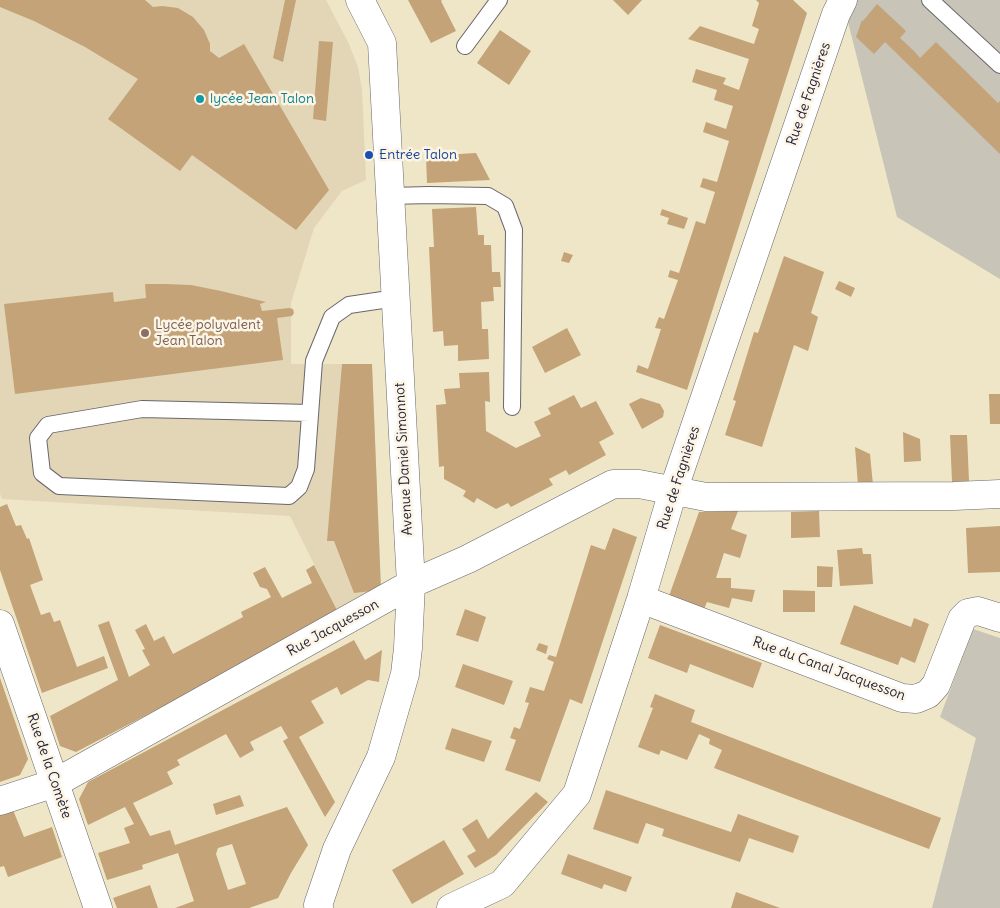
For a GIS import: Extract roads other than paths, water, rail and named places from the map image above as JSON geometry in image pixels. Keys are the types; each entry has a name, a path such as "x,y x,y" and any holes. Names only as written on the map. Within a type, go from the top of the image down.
{"street":[{"name":"Avenue Daniel Simonnot","path":"319,908 318,904 336,849 381,757 405,674 411,584 382,43 360,0"},
{"name":"Rue de Fagnières","path":"451,908 502,884 576,794 833,5"},
{"name":"Rue Jacquesson","path":"0,801 55,783 411,584 468,559 613,484 638,484 674,491"},
{"path":"674,491 706,497 1000,494"},
{"name":"Rue du Canal Jacquesson","path":"641,599 902,698 916,699 928,694 936,685 962,619 968,613 978,612 1000,618"},
{"name":"Rue de la Comète","path":"0,624 98,908"}],"lane":[{"path":"465,46 499,0"},
{"path":"930,0 1000,65"},
{"path":"390,196 488,196 505,206 514,230 512,407"},
{"path":"310,413 142,409 48,425 38,438 42,473 60,486 288,496 299,488 306,469 314,361 332,317 349,305 396,298"}],"place":[{"name":"lycée Jean Talon","path":"200,99"},
{"name":"Entrée Talon","path":"369,155"},
{"name":"Lycée polyvalent Jean Talon","path":"145,333"}]}
